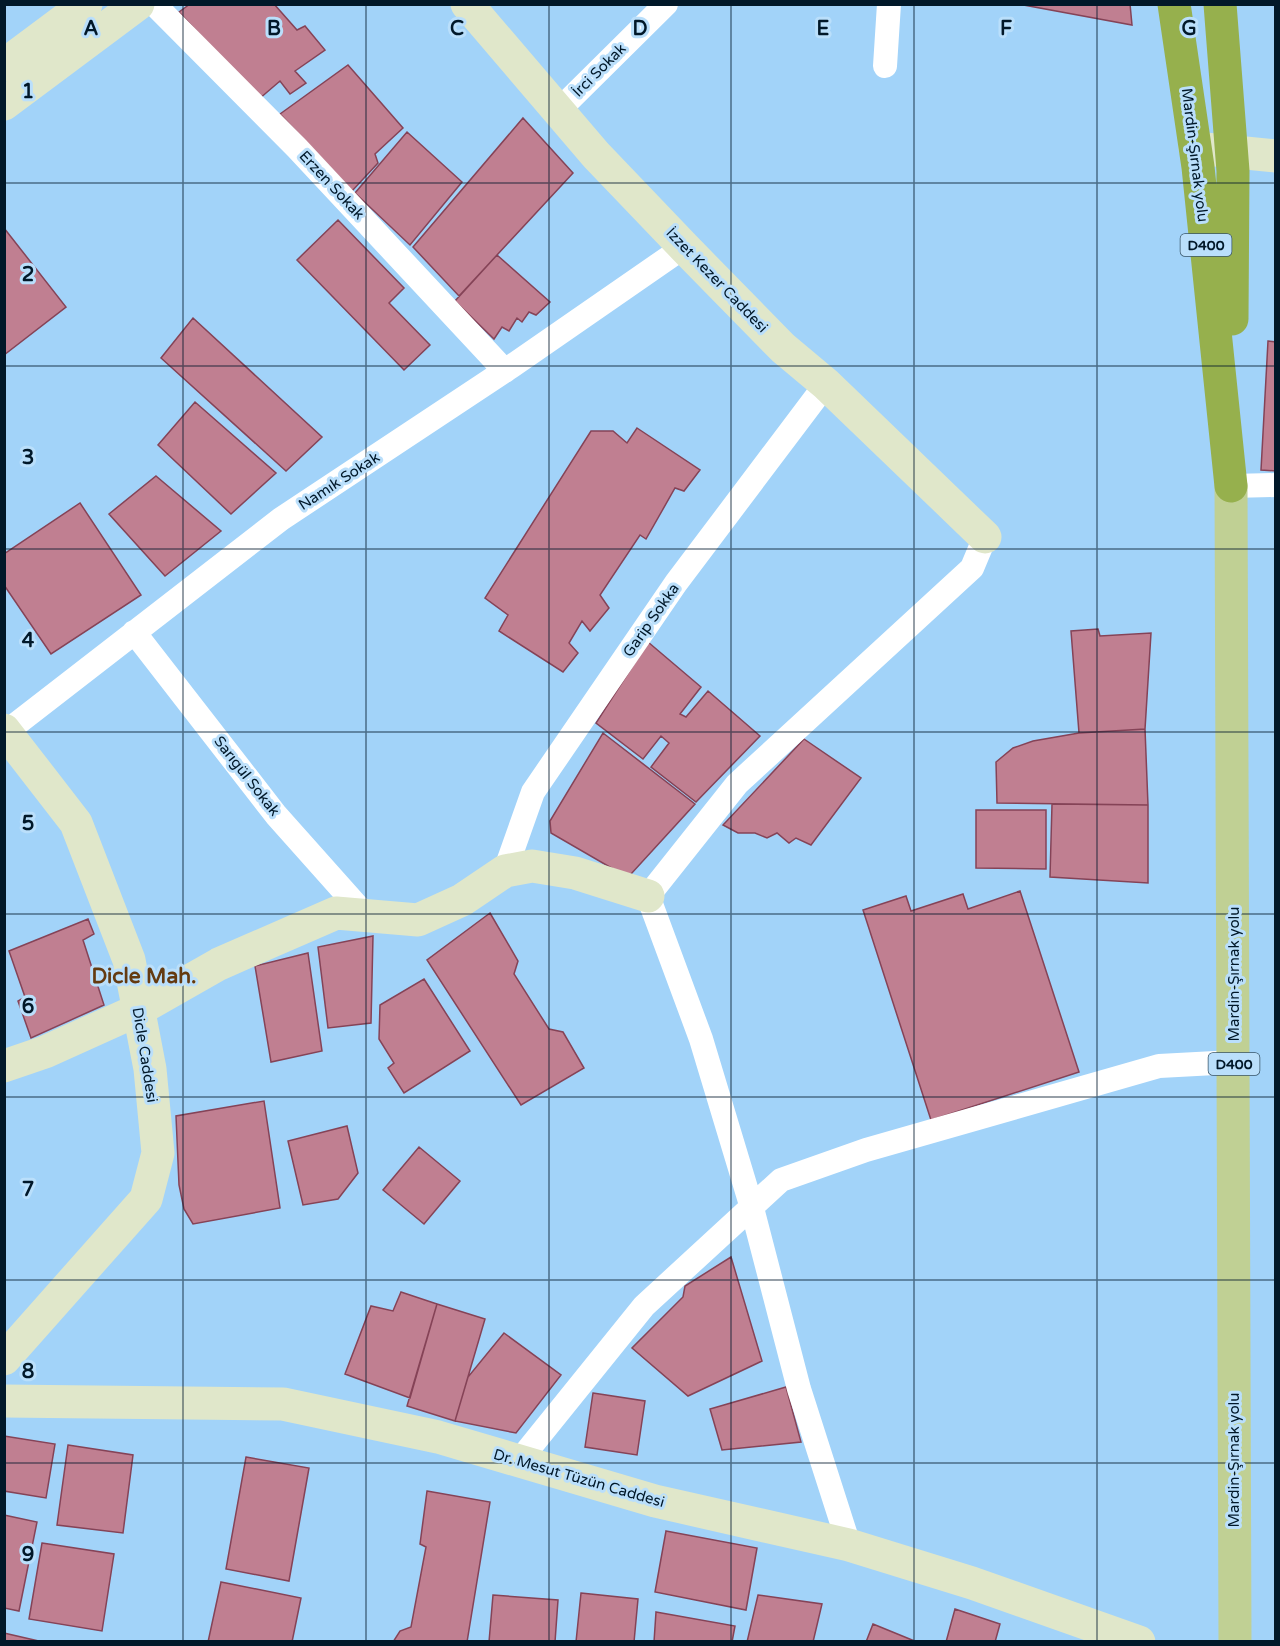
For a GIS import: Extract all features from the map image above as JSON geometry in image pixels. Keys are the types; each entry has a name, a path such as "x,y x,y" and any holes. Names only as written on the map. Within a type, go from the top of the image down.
{"highway":[{"name":"Mardin-Şırnak yolu","path":"1174,4 1195,148 1232,486"},
{"name":"Mardin-Şırnak yolu","path":"1220,4 1231,154 1232,486"}],"main road":[{"name":"Mardin-Şırnak yolu","path":"1232,486 1235,1641"}],"street":[{"path":"4,64 86,4"},
{"path":"4,104 138,4"},
{"name":"Erzen Sokak","path":"154,4 297,148 505,371"},
{"name":"İzzet Kezer Caddesi","path":"466,4 596,155 684,247 783,348 826,384 985,537"},
{"name":"İrci Sokak","path":"558,111 666,4"},
{"path":"885,66 889,4"},
{"path":"1195,148 1231,154 1275,156"},
{"name":"Namık Sokak","path":"5,731 281,519 505,371 684,247"},
{"name":"Garip Sokka","path":"505,871 533,792 676,583 826,384"},
{"path":"1232,486 1275,485"},
{"path":"648,896 737,784 972,568 985,537"},
{"name":"Sarıgül Sokak","path":"134,632 276,815 366,916"},
{"name":"Dicle Caddesi","path":"4,1359 146,1199 158,1153 150,1070 129,960 76,823 5,731"},
{"path":"4,1066 45,1052 138,1010 219,964 336,913 418,920 462,900 505,871 532,866 575,873 648,896"},
{"path":"648,896 701,1039 752,1208 799,1389 849,1545"},
{"path":"519,1461 644,1306 781,1180 866,1150 1159,1066 1234,1062"},
{"name":"Dr. Mesut Tüzün Caddesi","path":"4,1401 283,1404 438,1437 656,1501 849,1545 972,1583 1139,1641"}],"building":[{"path":"190,4 274,4 297,30 305,26 325,50 295,71 306,83 290,94 280,81 259,99 179,12"},
{"path":"1018,4 1130,4 1132,25"},
{"path":"348,65 403,128 375,154 378,163 352,191 280,114"},
{"path":"523,118 573,173 459,296 413,247"},
{"path":"407,132 462,182 410,245 355,193"},
{"path":"338,220 404,288 389,303 430,345 404,370 297,260"},
{"path":"4,228 66,307 4,355"},
{"path":"497,255 550,302 536,315 529,312 522,322 517,318 509,331 502,327 494,339 455,301"},
{"path":"193,318 322,437 286,471 161,358"},
{"path":"1268,341 1276,342 1276,471 1261,470"},
{"path":"195,402 276,473 231,514 158,445"},
{"path":"637,428 700,470 684,491 675,488 646,539 640,535 600,595 609,608 590,631 582,621 569,643 578,653 563,672 499,631 508,615 485,598 591,431 613,431 627,443"},
{"path":"156,476 221,531 165,576 109,514"},
{"path":"80,503 141,595 51,654 4,585 4,554"},
{"path":"1098,629 1100,636 1151,633 1145,729 1079,733 1071,631"},
{"path":"648,642 701,687 680,714 686,717 708,691 760,736 696,802 651,767 669,743 661,736 643,759 596,723"},
{"path":"1145,729 1148,805 997,803 996,762 1013,748 1033,741 1079,733"},
{"path":"603,733 695,804 631,874 620,873 551,833 550,821"},
{"path":"804,739 861,778 811,845 796,838 789,843 777,833 767,838 755,833 738,833 723,825"},
{"path":"1052,804 1148,805 1148,883 1050,877"},
{"path":"976,810 1046,810 1046,869 976,868"},
{"path":"1020,891 1079,1072 931,1120 863,910 906,896 911,911 963,894 968,909"},
{"path":"490,913 518,961 514,974 549,1029 563,1032 584,1068 521,1105 427,960"},
{"path":"88,919 94,934 83,940 104,1005 31,1038 18,1001 25,997 9,951"},
{"path":"373,936 371,1023 328,1028 318,947"},
{"path":"308,953 322,1051 271,1062 255,966"},
{"path":"424,979 470,1051 404,1093 388,1068 394,1063 379,1039 380,1005"},
{"path":"264,1101 280,1208 193,1224 184,1209 179,1185 176,1116"},
{"path":"347,1126 358,1173 338,1199 303,1205 288,1141"},
{"path":"419,1147 460,1181 424,1224 383,1190"},
{"path":"731,1257 762,1361 688,1396 632,1348 683,1297 685,1286"},
{"path":"401,1292 437,1304 410,1398 345,1374 371,1306 393,1311"},
{"path":"437,1304 485,1319 455,1421 407,1406"},
{"path":"504,1333 561,1375 516,1433 455,1421 468,1377"},
{"path":"786,1387 801,1442 722,1450 710,1409"},
{"path":"593,1393 645,1401 637,1455 585,1447"},
{"path":"4,1436 55,1444 46,1498 4,1491"},
{"path":"68,1445 133,1455 123,1533 57,1525"},
{"path":"246,1457 309,1468 289,1581 226,1569"},
{"path":"427,1491 490,1502 467,1642 393,1642 400,1631 411,1627 426,1547 420,1544"},
{"path":"4,1515 37,1522 19,1611 4,1608"},
{"path":"666,1531 757,1548 746,1610 655,1592"},
{"path":"42,1543 114,1554 102,1631 29,1619"},
{"path":"221,1582 301,1598 292,1642 208,1642"},
{"path":"581,1593 638,1599 634,1642 576,1642"},
{"path":"493,1595 558,1600 555,1642 489,1642"},
{"path":"758,1595 822,1604 813,1642 747,1642"},
{"path":"955,1609 1000,1624 995,1642 946,1642"},
{"path":"656,1612 735,1626 732,1642 654,1642"},
{"path":"873,1624 917,1642 866,1642"},
{"path":"4,1633 43,1642 4,1642"}],"district":[{"name":"Dicle Mah.","path":"144,976"}]}
